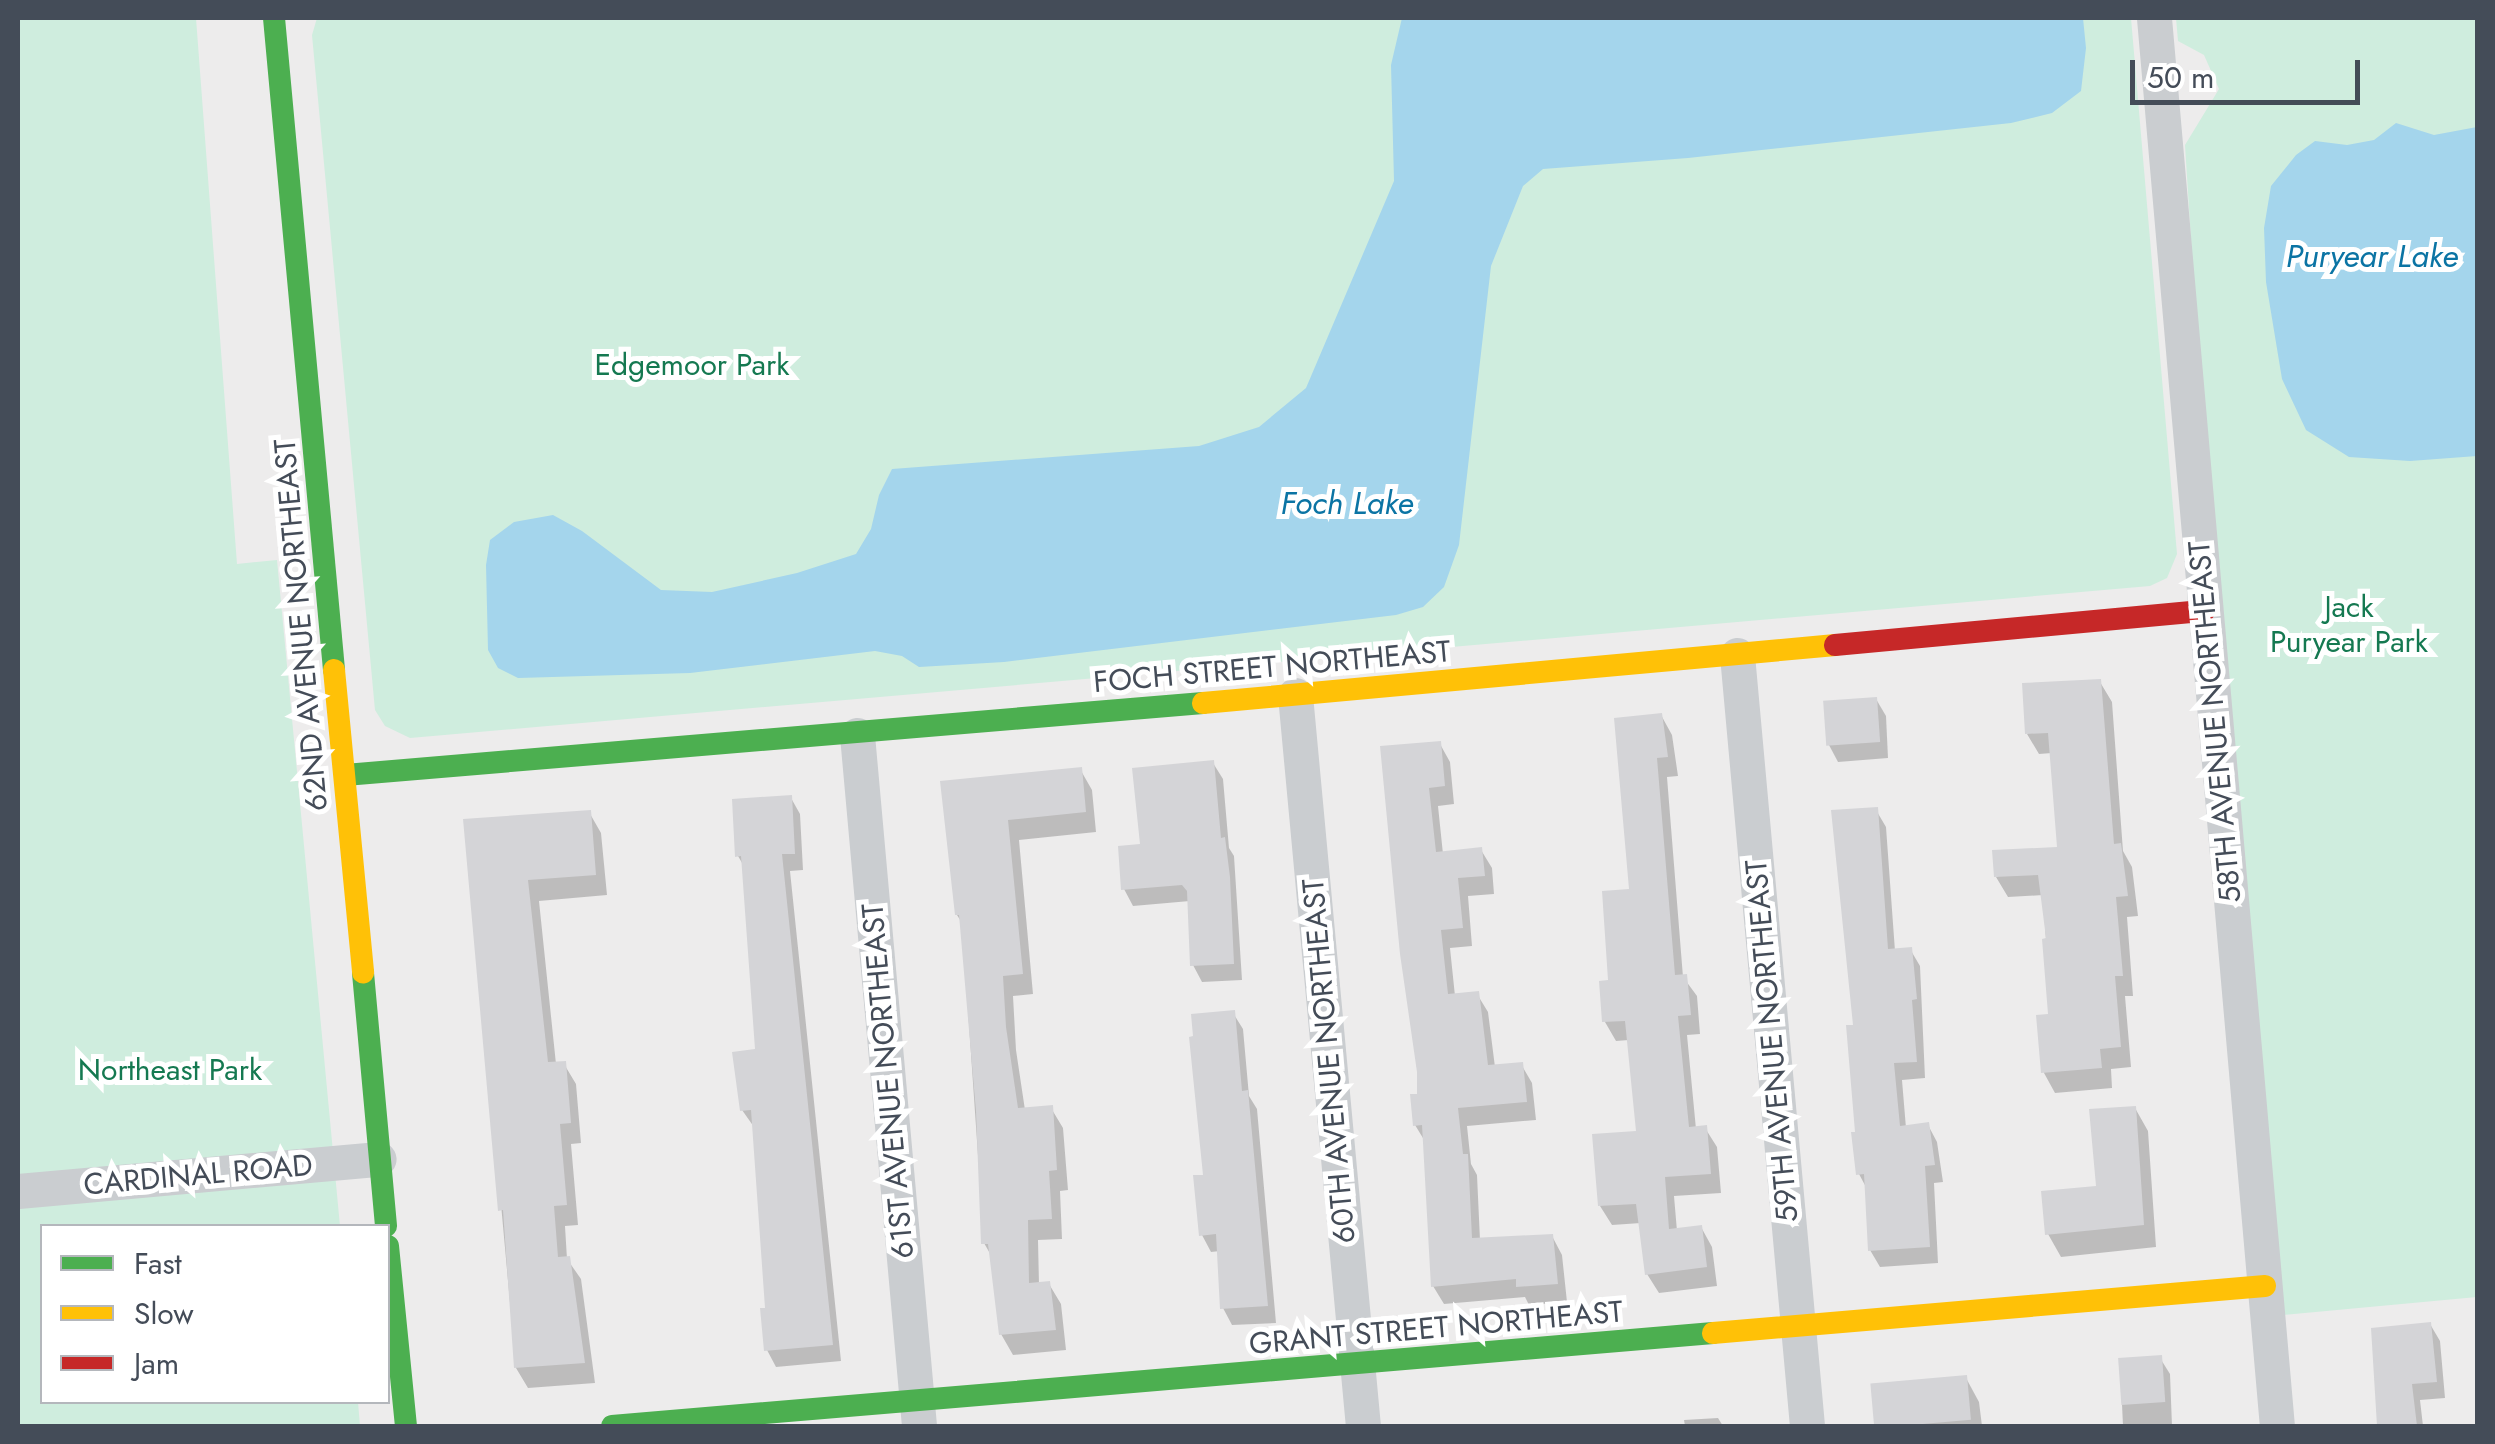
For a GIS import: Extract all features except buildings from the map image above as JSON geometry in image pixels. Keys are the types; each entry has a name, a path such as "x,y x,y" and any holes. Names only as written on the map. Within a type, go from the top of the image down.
{"street":[{"name":"62ND AVENUE NORTHEAST","path":"274,18 386,1224"},
{"name":"58TH AVENUE NORTHEAST","path":"2154,18 2278,1426"},
{"name":"FOCH STREET NORTHEAST","path":"345,775 857,735 2204,611"},
{"name":"59TH AVENUE NORTHEAST","path":"1737,655 1808,1426"},
{"name":"60TH AVENUE NORTHEAST","path":"1295,695 1363,1426"},
{"name":"61ST AVENUE NORTHEAST","path":"857,735 918,1415"},
{"name":"CARDINAL ROAD","path":"18,1191 379,1159"},
{"path":"390,1266 406,1426"},
{"name":"GRANT STREET NORTHEAST","path":"612,1426 918,1415 1358,1366 2265,1286"}],"green space":[{"name":"Northeast Park","path":"18,18 196,18 237,564 277,560 340,1224 40,1224 40,1404 358,1404 360,1426 18,1426"},
{"name":"Edgemoor Park","path":"317,18 2131,18 2177,554 2167,578 2150,586 410,738 385,726 375,710 312,35"},
{"name":"Jack Puryear Park","path":"2176,18 2477,18 2477,1297 2282,1315 2207,491 2185,145 2219,89 2204,55 2178,41"}],"water":[{"name":"Foch Lake","path":"1402,18 2083,18 2086,48 2081,91 2052,113 2011,123 1688,158 1543,169 1523,186 1491,266 1459,545 1444,587 1423,607 1396,615 1004,662 919,667 902,656 875,651 690,673 518,678 498,668 488,650 486,565 490,540 514,522 553,515 582,531 661,590 712,592 797,573 856,554 871,529 879,495 892,469 1199,446 1259,427 1306,388 1394,181 1391,65"},
{"name":"Puryear Lake","path":"2396,123 2434,135 2477,127 2477,456 2410,461 2349,457 2306,430 2282,379 2266,282 2264,228 2271,186 2296,155 2315,141 2347,145 2374,140"}],"traffic: fast":[{"path":"274,18 334,670"},
{"path":"345,775 1203,703"},
{"path":"363,973 386,1224"},
{"path":"390,1266 406,1426"},
{"path":"612,1426 1713,1333"}],"traffic: slow":[{"path":"1203,703 1835,645"},
{"path":"334,670 363,973"},
{"path":"1713,1333 2265,1286"}],"traffic: jam":[{"path":"1835,645 2204,611"}]}
